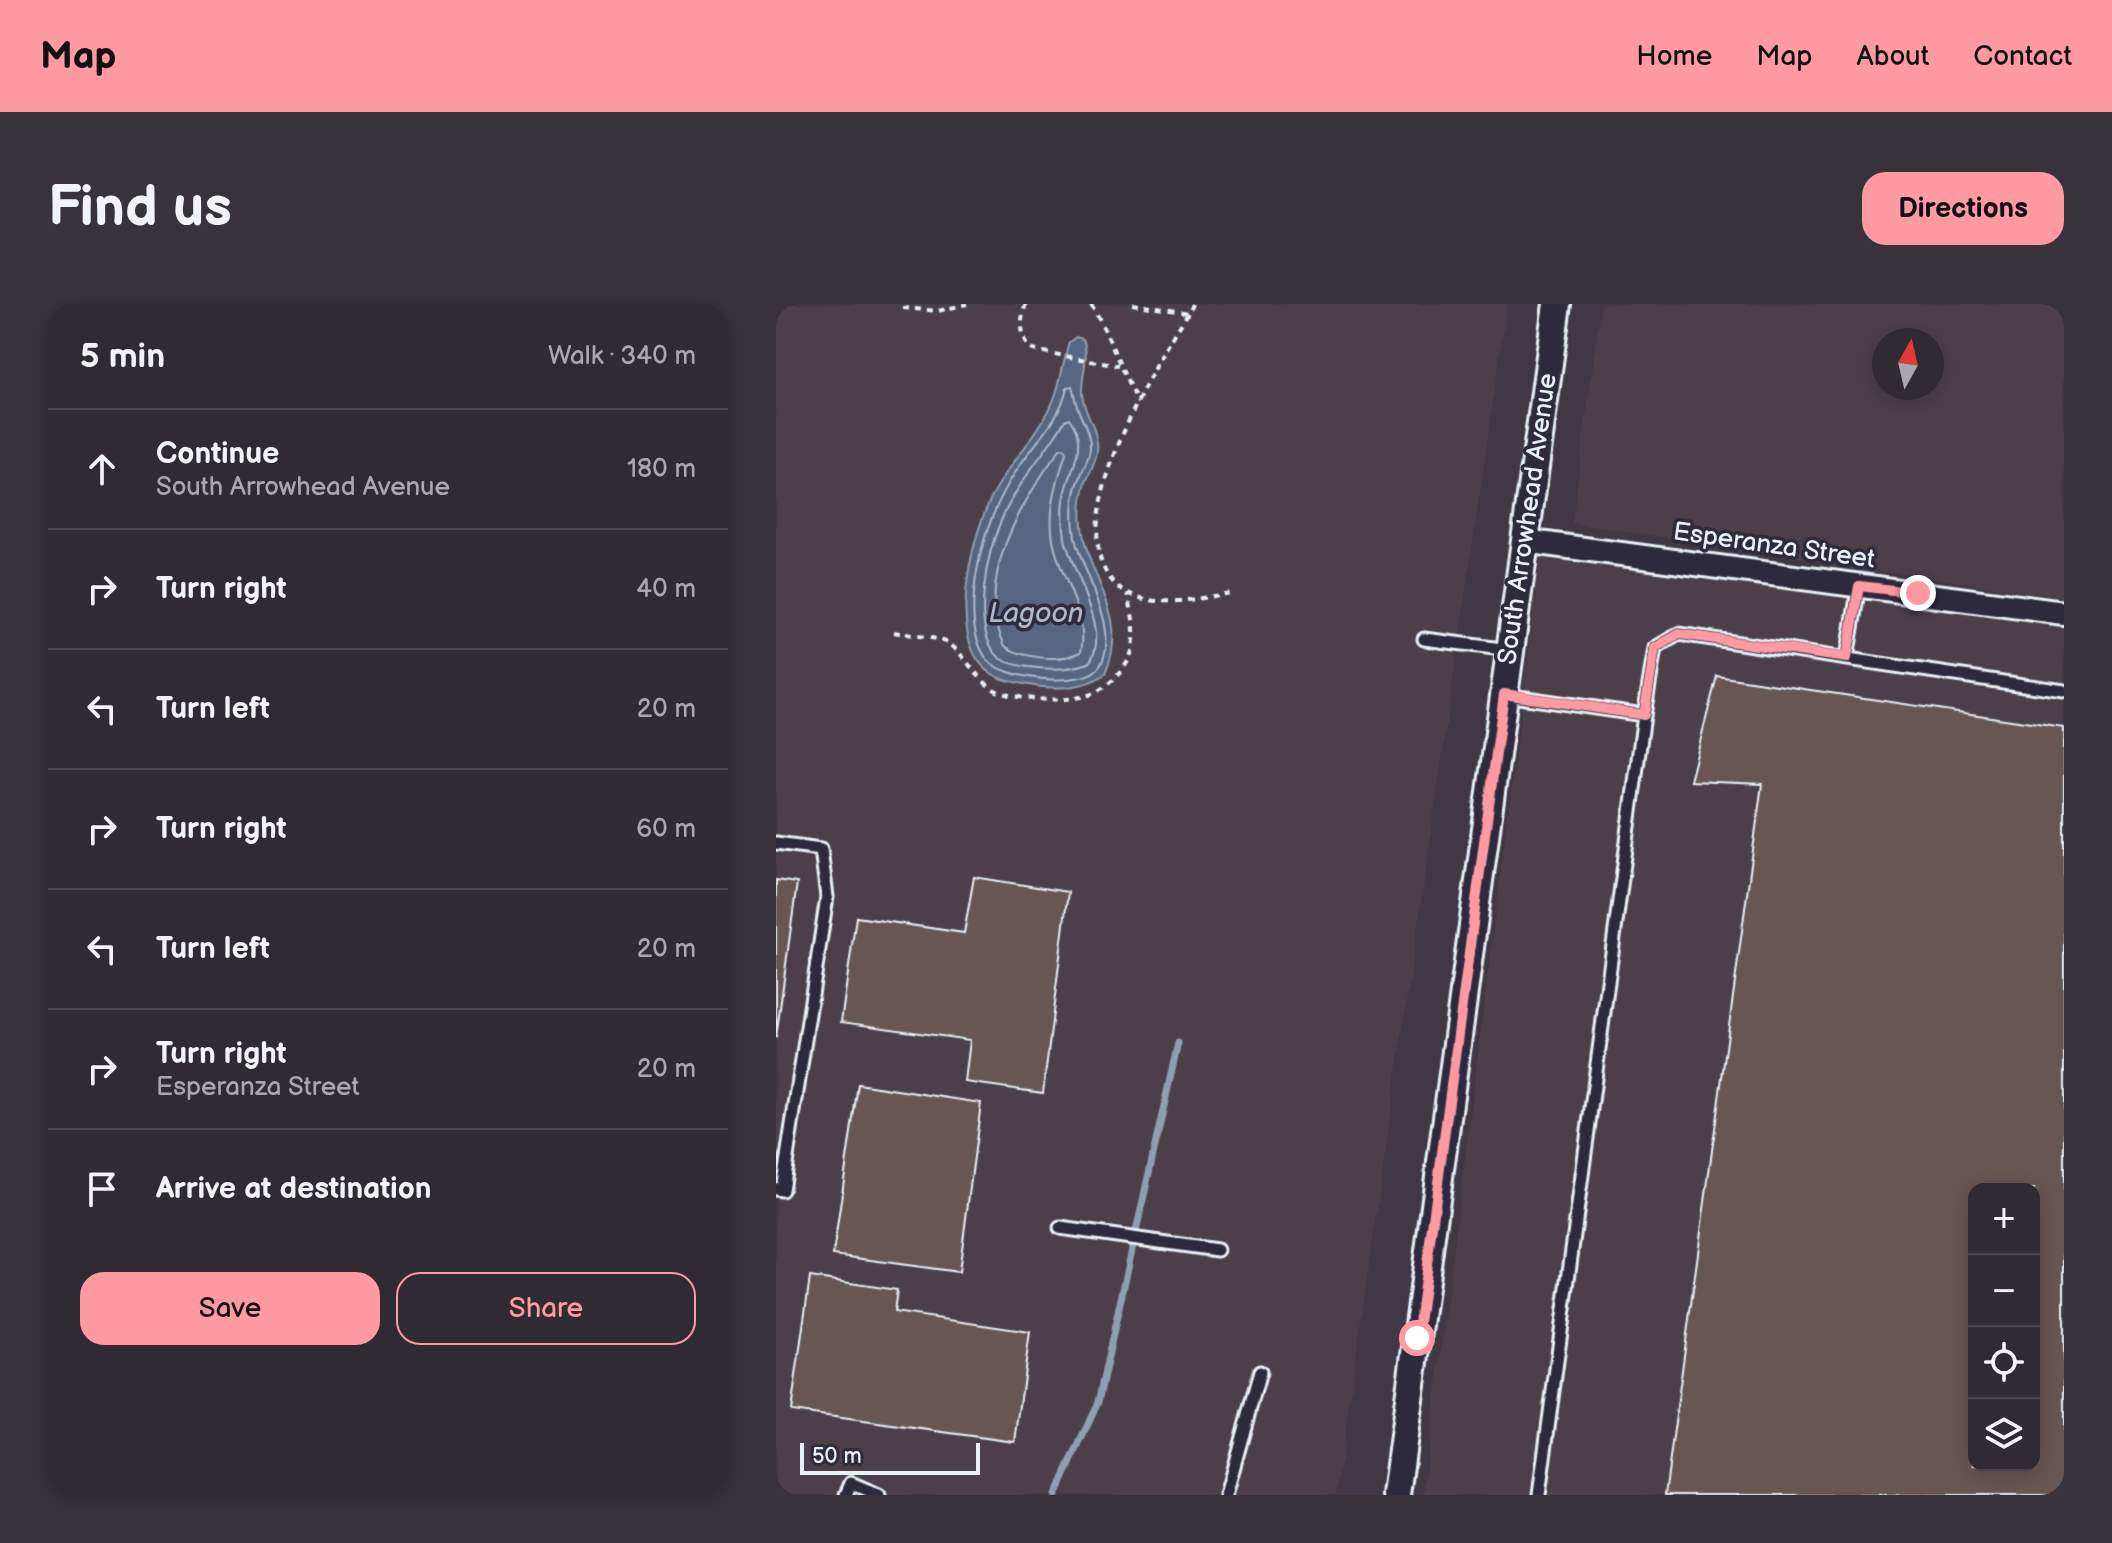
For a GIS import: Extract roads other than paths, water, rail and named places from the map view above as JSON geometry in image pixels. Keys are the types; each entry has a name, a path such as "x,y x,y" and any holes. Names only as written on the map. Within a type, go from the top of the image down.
{"street":[{"name":"South Arrowhead Avenue","path":"1396,1495 1557,304"},
{"name":"Esperanza Street","path":"1524,541 2064,613"}],"lane":[{"path":"1847,658 1859,586"},
{"path":"1539,1495 1655,648 1679,634 2064,691"},
{"path":"1424,639 1510,650"},
{"path":"1504,694 1644,715"},
{"path":"776,843 821,849 827,897 782,1190 776,1189"},
{"path":"1060,1228 1217,1250"},
{"path":"1226,1495 1260,1372"},
{"path":"846,1495 851,1483 879,1495"}],"water":[{"name":"Lagoon","path":"1076,337 1083,339 1085,346 1082,394 1097,445 1083,493 1082,525 1085,545 1111,614 1112,652 1105,674 1097,679 1068,687 1048,688 1002,679 979,661 970,641 966,591 983,516 1004,476 1048,412 1069,342"}],"waterway":[{"path":"1056,1495 1098,1402 1178,1043"}]}
